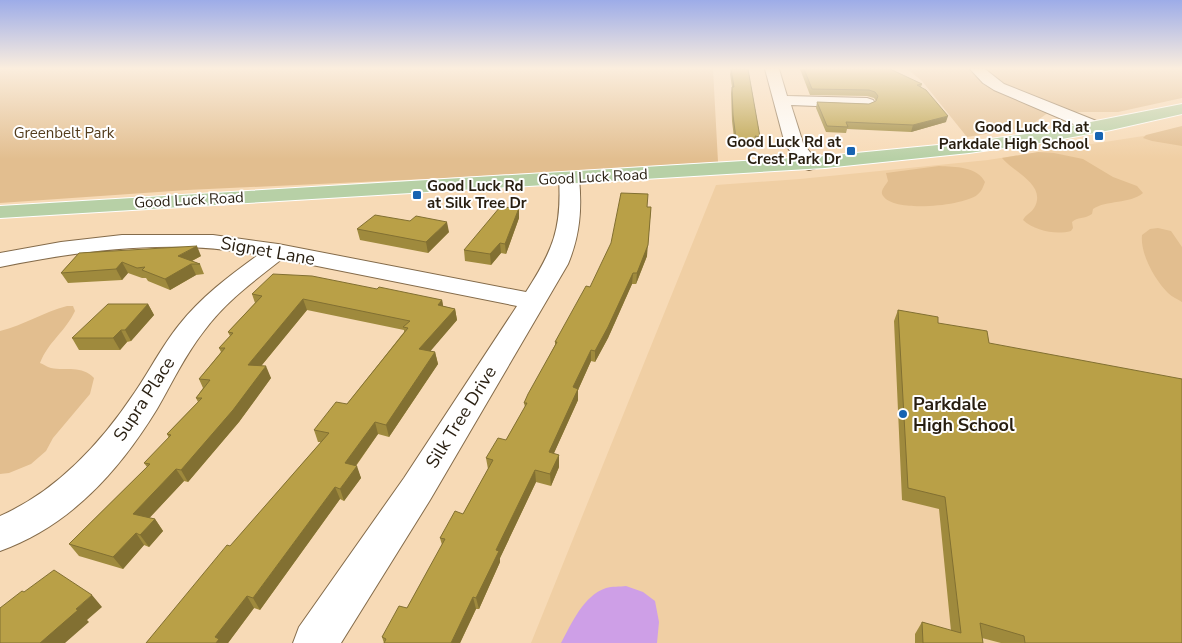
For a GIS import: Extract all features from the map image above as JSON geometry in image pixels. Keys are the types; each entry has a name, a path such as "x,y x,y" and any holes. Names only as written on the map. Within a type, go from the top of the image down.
{"main road":[{"name":"Good Luck Road","path":"0,212 809,164 961,149 1098,128 1182,108"}],"street":[{"path":"1029,99 1098,128"},
{"path":"809,164 794,144 780,100 867,103"},
{"name":"Silk Tree Drive","path":"315,643 416,489 534,301 565,244 570,226 572,208 568,178"},
{"name":"Signet Lane","path":"0,260 63,248 152,240 213,241 278,251 534,301"},
{"name":"Supra Place","path":"0,534 29,520 54,503 94,468 130,424 179,344 194,324 231,287 278,251"}],"shaded area":[{"name":"Parkdale High School","path":"1182,130 1182,643 531,643 716,185 800,179 988,160"},
{"path":"626,586 643,592 655,601 659,622 657,643 561,643 579,611 591,597 606,588"}],"green space":[{"name":"Greenbelt Park","path":"0,99 715,99 718,162 447,178 187,190 0,203"},
{"path":"936,99 1177,99 1118,112 1049,112 1034,123 1017,129 967,137"},
{"path":"1182,126 1182,146 1143,138 1146,135"},
{"path":"1038,152 1083,159 1113,177 1137,186 1143,193 1132,199 1098,206 1093,209 1092,214 1072,222 1073,228 1071,231 1059,233 1033,227 1023,220 1034,208 1037,200 1036,192 1027,179 1002,158"},
{"path":"939,166 965,168 977,173 985,182 982,189 977,195 969,199 943,205 927,206 898,204 888,200 882,194 888,181 886,173"},
{"path":"1158,228 1171,231 1182,247 1182,302 1163,288 1149,266 1143,250 1142,235 1150,229"},
{"path":"67,306 73,306 75,311 47,349 40,363 51,368 79,370 89,374 94,378 90,394 53,438 46,451 31,464 9,473 0,474 0,331"}],"building":[{"path":"732,99 753,99 760,137 755,136 756,140 736,139"},
{"path":"877,99 934,99 948,116 913,125 846,122 848,127 827,126 817,102 869,104"},
{"path":"621,193 648,194 647,207 651,207 648,245 637,273 633,273 608,327 595,351 591,350 573,387 578,389 549,452 559,455 550,474 535,470 496,550 499,551 476,598 473,597 451,643 384,643 386,639 382,637 399,606 407,608 445,539 440,538 455,511 463,514 493,460 486,458 498,438 506,440 527,403 524,403 557,342 555,342 586,286 590,287 611,243"},
{"path":"500,207 519,208 505,244 500,243 490,254 464,250"},
{"path":"375,215 410,221 416,216 447,222 426,242 357,229"},
{"path":"197,246 178,256 200,264 191,264 165,279 142,270 145,267 137,268 122,262 116,269 61,273 79,253"},
{"path":"273,274 312,276 377,289 379,287 442,300 438,305 455,309 419,349 435,352 386,425 375,422 345,463 357,466 340,489 335,487 253,598 247,596 215,637 219,639 216,643 146,643 227,545 230,546 329,433 314,430 336,402 347,404 408,328 403,327 410,321 303,299 248,365 266,366 233,410 181,470 176,469 133,514 155,519 140,535 136,533 113,557 69,544 150,464 144,463 171,435 167,434 202,398 196,398 210,380 199,379 225,348 219,348 233,333 228,332 262,296 252,294"},
{"path":"108,304 148,304 125,330 121,330 113,338 72,338"},
{"name":"Parkdale High School","path":"898,310 938,317 938,323 987,331 989,343 1182,379 1182,643 1025,643 1024,636 980,623 983,643 923,643 922,622 961,633 945,497 908,488"},
{"path":"54,570 92,595 76,609 78,610 40,643 0,643 0,608"}],"place":[{"name":"Good Luck Rd at Parkdale High School","path":"1099,136"},
{"name":"Good Luck Rd at Crest Park Dr","path":"851,151"},
{"name":"Good Luck Rd at Silk Tree Dr","path":"417,195"},
{"name":"Parkdale High School","path":"903,414"}]}
